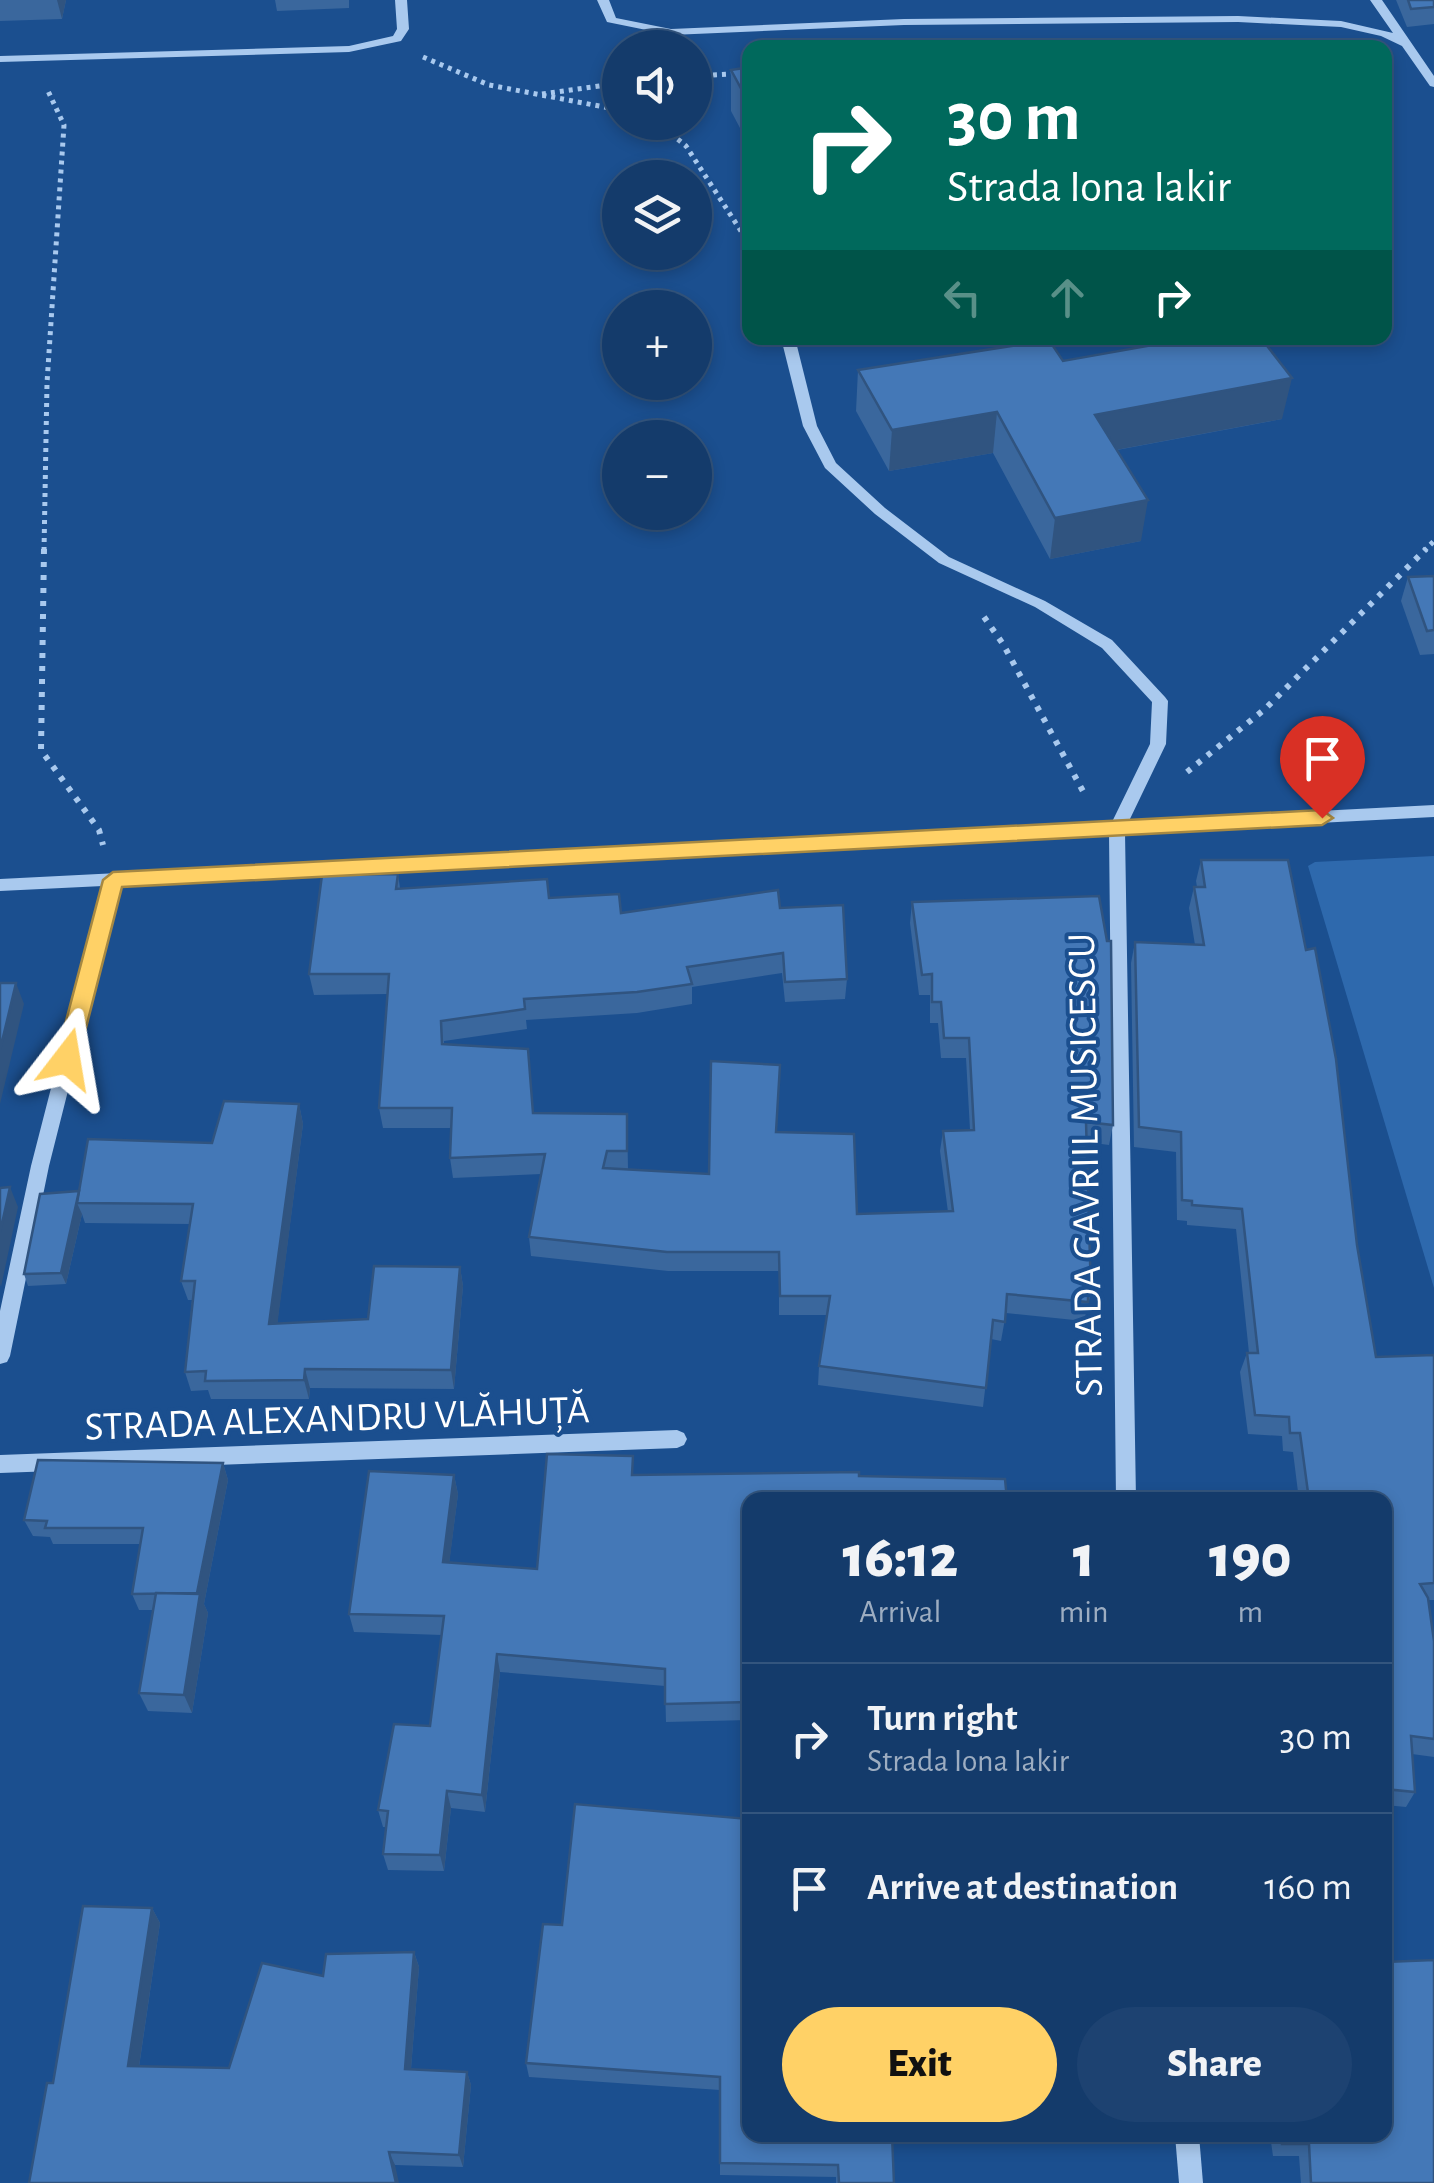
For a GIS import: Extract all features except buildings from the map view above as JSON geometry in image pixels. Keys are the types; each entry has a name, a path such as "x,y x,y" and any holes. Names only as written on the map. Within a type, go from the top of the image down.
{"street":[{"path":"0,59 349,49 397,39 403,29 401,0"},
{"path":"603,0 611,20 671,32 976,20 1238,19 1341,24 1384,33 1409,45"},
{"path":"1376,0 1434,84"},
{"path":"790,345 810,426 830,465 880,512 944,560 1040,604 1108,644 1160,702 1158,744 1111,829"},
{"path":"0,885 1434,812"},
{"name":"STRADA GAVRIIL MUSICESCU","path":"1111,829 1126,1492"},
{"path":"0,1356 40,1166 113,880"},
{"name":"STRADA ALEXANDRU VLĂHUȚĂ","path":"0,1464 677,1439"},
{"path":"1187,2142 1191,2183"}],"path":[{"path":"390,42 489,86 602,107"},
{"path":"21,59 55,100 64,125 47,383 42,750 99,830 113,880"},
{"path":"712,75 742,73"},
{"path":"536,95 602,86"},
{"path":"679,140 742,233"},
{"path":"1176,781 1264,709 1434,541"},
{"path":"944,560 1003,644 1111,829"}],"shaded area":[{"path":"1434,856 1434,1288 1308,866 1315,862"}],"route":[{"path":"67,1059 113,880 1322,818"}]}
